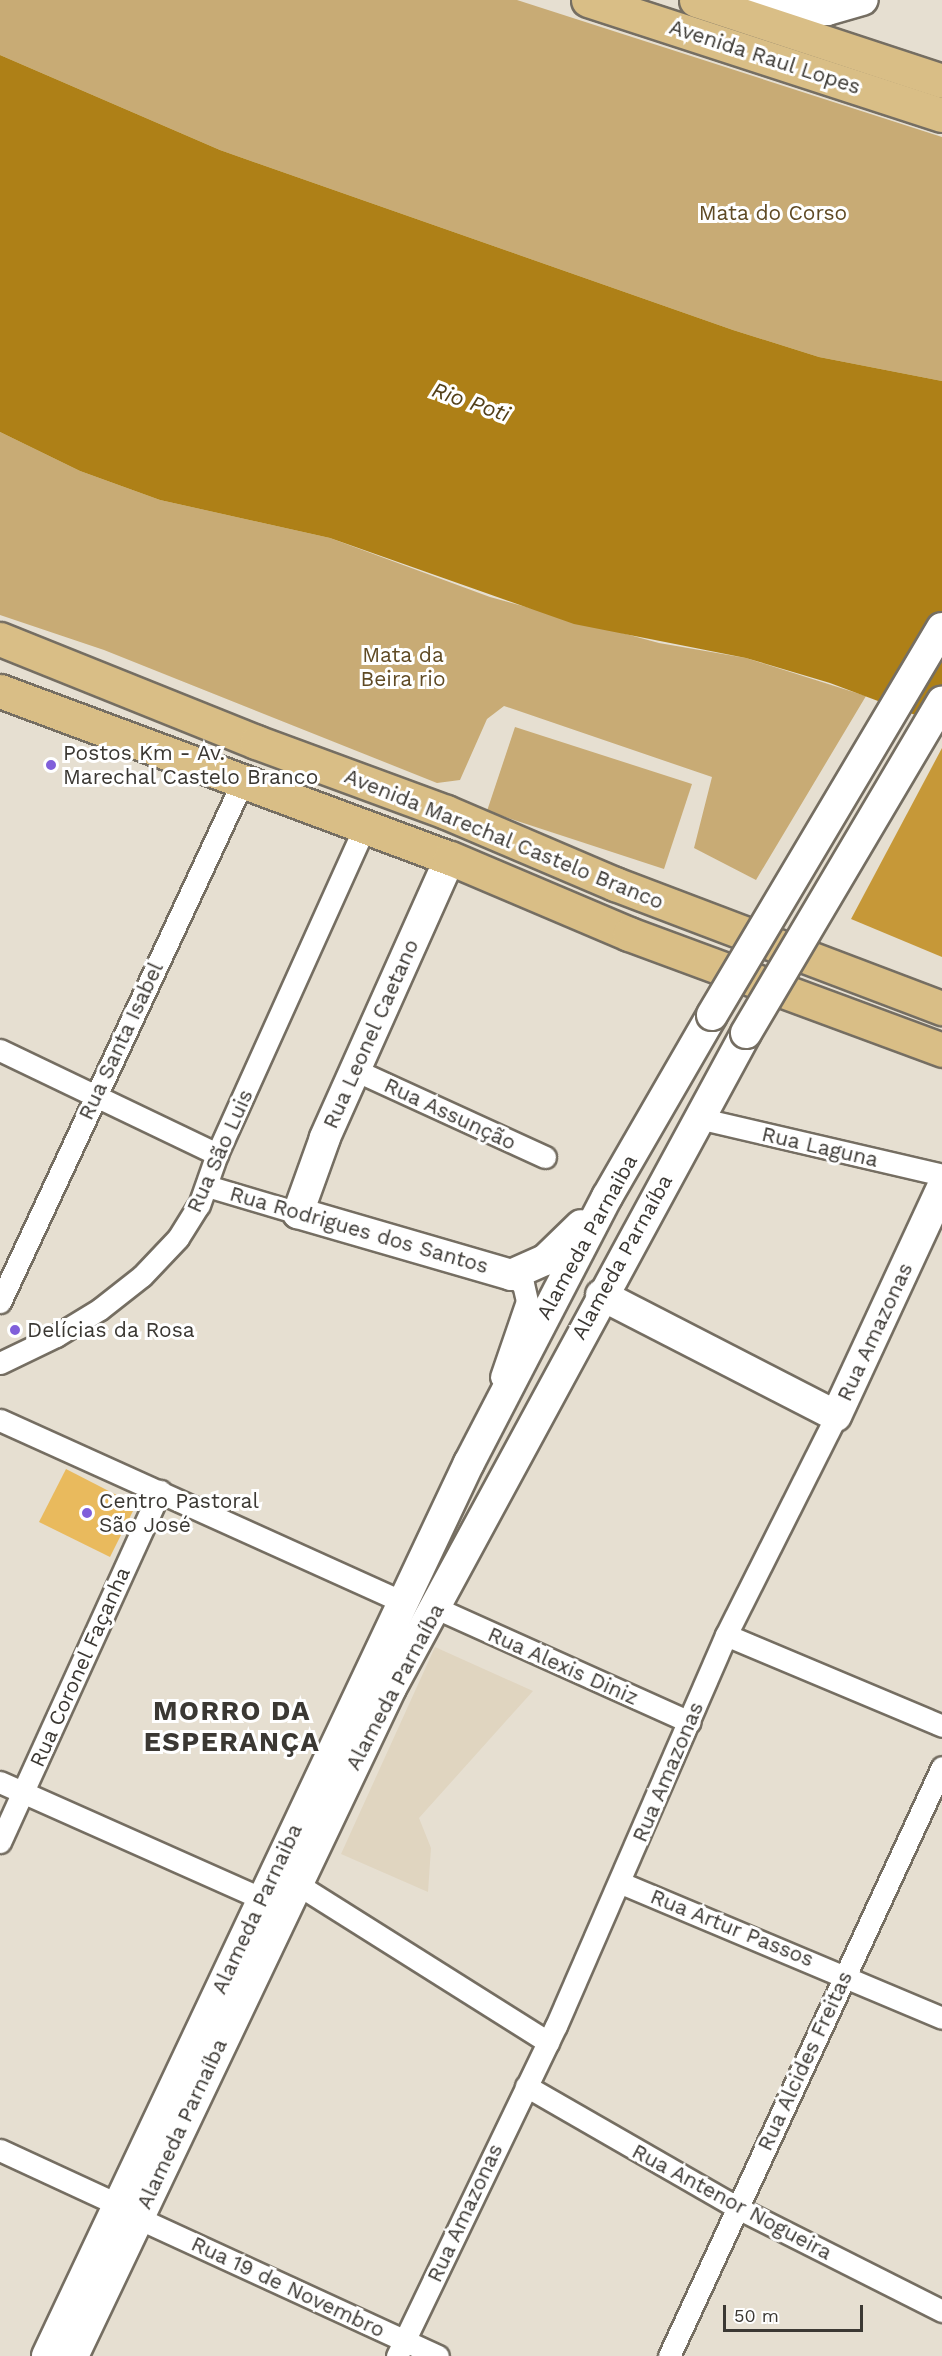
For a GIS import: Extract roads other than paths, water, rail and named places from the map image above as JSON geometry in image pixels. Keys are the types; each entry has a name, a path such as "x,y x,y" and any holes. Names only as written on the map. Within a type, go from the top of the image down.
{"main road":[{"name":"Avenida Raul Lopes","path":"588,0 942,115"},
{"name":"Avenida Raul Lopes","path":"696,0 942,81"},
{"path":"736,13 827,10 864,0"},
{"name":"Alameda Parnaiba","path":"47,2356 128,2211 261,1898 469,1463 607,1197 712,1015 942,628"},
{"name":"Avenida Marechal Castelo Branco","path":"0,639 121,689 446,812 678,908 942,1008"},
{"path":"103,727 121,689"},
{"name":"Avenida Marechal Castelo Branco","path":"3,700 103,727 364,829 450,858 662,946 942,1050"},
{"name":"Alameda Parnaíba","path":"73,2356 128,2211 297,1884 386,1697 698,1118 942,702"},
{"name":"Rua Leonel Caetano","path":"298,1213 355,1070 450,858"},
{"path":"662,946 678,908"},
{"name":"Rua Amazonas","path":"836,1416 942,1188"},
{"path":"511,1275 545,1260 607,1197"},
{"name":"Rua Rodrigues dos Santos","path":"298,1213 511,1275"},
{"path":"601,1295 836,1416"}],"street":[{"name":"Rua Santa Isabel","path":"0,1302 94,1096 243,781"},
{"name":"Rua São Luis","path":"0,1363 56,1336 142,1276 178,1238 207,1186 217,1154 364,829"},
{"path":"0,1050 217,1154"},
{"name":"Rua Assunção","path":"355,1070 544,1157"},
{"name":"Rua Laguna","path":"698,1118 942,1175"},
{"name":"Rua Rodrigues dos Santos","path":"207,1186 298,1213"},
{"name":"Alameda Parnaiba","path":"469,1463 527,1301 523,1284 511,1275"},
{"name":"Rua Amazonas","path":"401,2348 548,2042 621,1882 726,1635 836,1416"},
{"path":"0,1420 403,1602"},
{"name":"Rua Coronel Façanha","path":"0,1842 160,1491"},
{"name":"Rua Alexis Diniz","path":"436,1608 690,1722"},
{"path":"726,1635 942,1726"},
{"name":"Rua Alcides Freitas","path":"669,2356 942,1767"},
{"path":"0,1782 261,1898"},
{"name":"Rua Artur Passos","path":"621,1882 942,2018"},
{"path":"297,1884 548,2042"},
{"name":"Rua Antenor Nogueira","path":"525,2086 738,2208 942,2311"},
{"name":"Rua 19 de Novembro","path":"0,2150 128,2211 401,2348 438,2356"}],"water":[{"name":"Rio Poti","path":"0,55 220,150 733,330 819,357 942,381 942,725 830,683 746,658 574,624 330,538 160,500 80,471 0,432"}],"place":[{"name":"Postos Km - Av. Marechal Castelo Branco","path":"51,765"},
{"name":"Delícias da Rosa","path":"15,1330"},
{"name":"Centro Pastoral São José","path":"87,1513"}],"district":[{"name":"MORRO DA ESPERANÇA","path":"232,1726"}],"park label":[{"name":"Mata do Corso","path":"773,213"},
{"name":"Mata da Beira rio","path":"403,667"}]}
